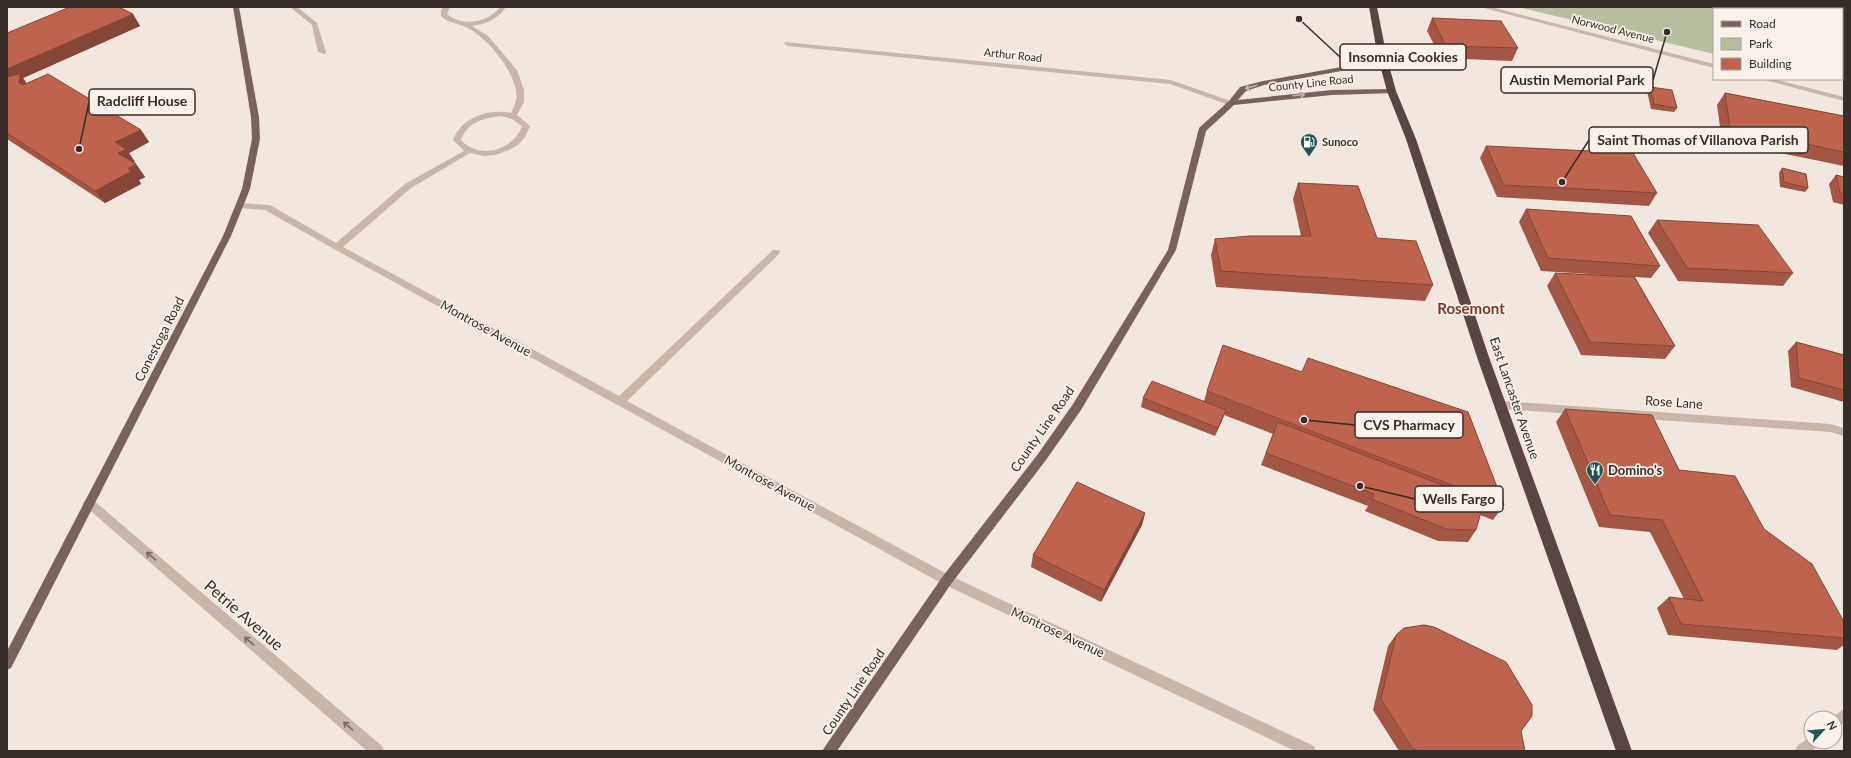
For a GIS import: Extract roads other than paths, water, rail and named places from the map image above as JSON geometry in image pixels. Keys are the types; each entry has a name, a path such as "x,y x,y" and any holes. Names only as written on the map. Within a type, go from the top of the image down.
{"highway":[{"name":"East Lancaster Avenue","path":"1373,7 1378,40 1400,116 1411,139 1501,405 1624,751"}],"main road":[{"name":"Conestoga Road","path":"7,664 227,236 240,206 249,177 256,139 236,7"},
{"name":"County Line Road","path":"829,751 947,580 1042,457 1077,407 1172,250 1202,130 1232,103 1243,89 1347,68 1386,66"},
{"name":"County Line Road","path":"1232,103 1329,92 1356,90 1392,91"}],"street":[{"path":"293,7 315,24 322,52"},
{"path":"447,7 444,10 443,16 447,20 454,23 465,24 488,20 497,15 503,7"},
{"name":"Norwood Avenue","path":"1483,7 1713,66"},
{"path":"465,24 486,37 513,70 520,90 520,102 513,116"},
{"name":"Arthur Road","path":"788,44 1171,82 1232,103"},
{"path":"1769,80 1844,99"},
{"path":"501,114 513,116 521,120 526,126 525,133 519,141 508,147 495,152 481,153 469,151 461,147 457,140 458,133 475,119 488,115 501,114"},
{"path":"337,247 408,186 469,151"},
{"name":"Montrose Avenue","path":"240,206 267,207 337,247 947,580 1309,751"},
{"path":"620,401 776,252"},
{"name":"Rose Lane","path":"1501,405 1830,428 1844,432"},
{"name":"Petrie Avenue","path":"89,503 378,751"}],"place":[{"name":"Insomnia Cookies","path":"1299,19"},
{"name":"Austin Memorial Park","path":"1667,32"},
{"name":"Radcliff House","path":"79,149"},
{"name":"Sunoco","path":"1309,157"},
{"name":"Saint Thomas of Villanova Parish","path":"1562,182"},
{"name":"CVS Pharmacy","path":"1304,420"},
{"name":"Domino's","path":"1595,485"},
{"name":"Wells Fargo","path":"1360,486"}],"district":[{"name":"Rosemont","path":"1471,309"}]}
